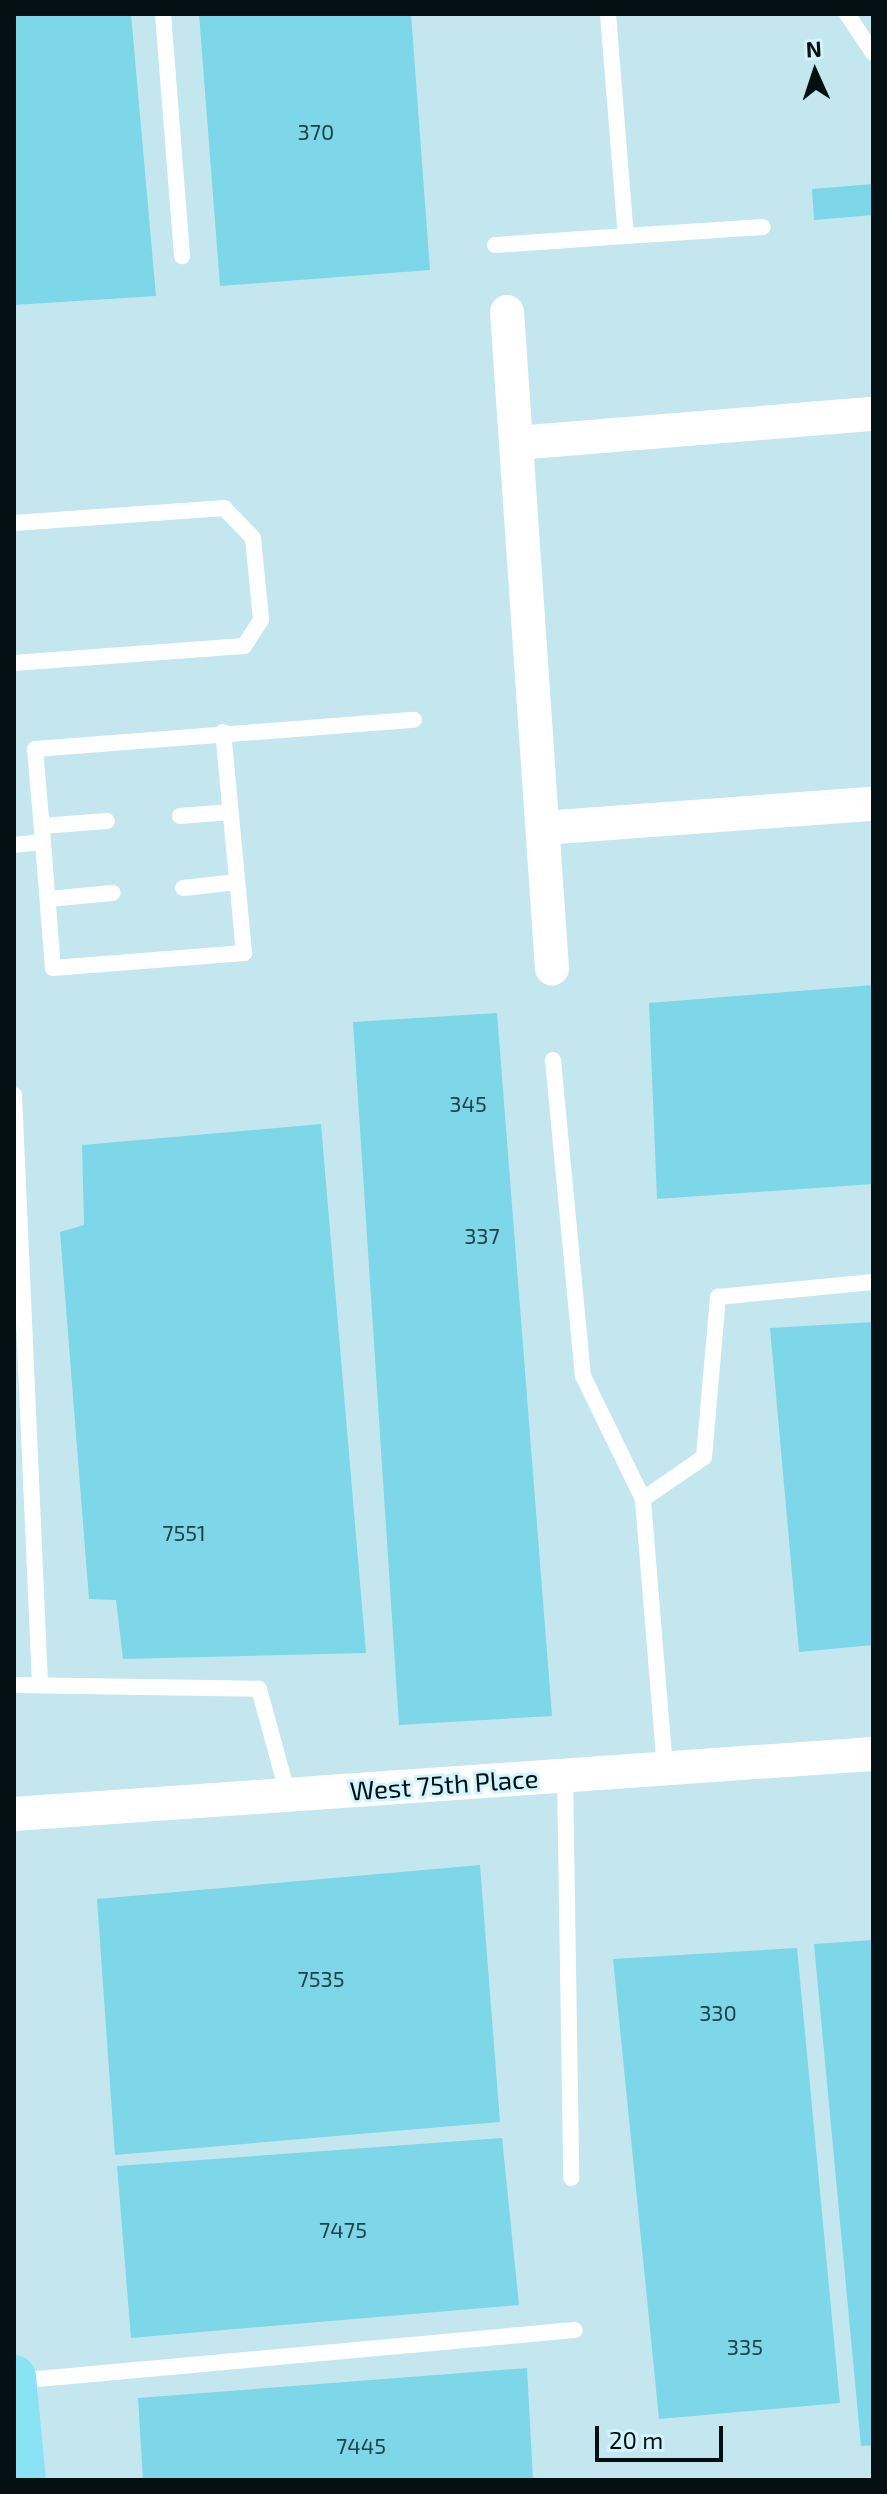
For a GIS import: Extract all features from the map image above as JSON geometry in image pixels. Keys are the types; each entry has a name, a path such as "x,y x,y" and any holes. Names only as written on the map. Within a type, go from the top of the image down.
{"main road":[{"path":"14,2379 24,2480"}],"street":[{"path":"507,312 552,968"},
{"path":"517,443 873,414"},
{"path":"543,828 873,804"},
{"name":"West 75th Place","path":"14,1814 873,1754"}],"lane":[{"path":"163,14 182,256"},
{"path":"608,14 626,236"},
{"path":"847,14 873,53"},
{"path":"495,245 763,227"},
{"path":"14,523 224,508 253,538 261,620 244,646 14,663"},
{"path":"223,732 244,953 53,968 35,749 223,732 414,720"},
{"path":"180,816 231,812"},
{"path":"14,845 43,834 107,821"},
{"path":"183,888 237,882"},
{"path":"48,899 113,893"},
{"path":"553,1060 583,1376 643,1499 665,1768"},
{"path":"14,1095 40,1683"},
{"path":"643,1499 704,1457 718,1297 873,1282"},
{"path":"14,1685 40,1683 259,1689 288,1795"},
{"path":"565,1776 571,2178"},
{"path":"14,2379 575,2330"}],"building":[{"path":"14,14 131,14 156,296 14,305"},
{"path":"199,14 411,14 430,270 220,286"},
{"path":"873,184 873,215 814,220 812,189"},
{"path":"873,985 873,1184 657,1199 649,1003"},
{"path":"497,1013 552,1716 399,1725 353,1022"},
{"path":"321,1124 366,1653 123,1659 116,1600 89,1599 60,1232 84,1225 82,1145"},
{"path":"873,1322 873,1645 799,1652 770,1328"},
{"path":"480,1865 500,2122 115,2155 97,1899"},
{"path":"873,1940 873,2445 861,2446 814,1944"},
{"path":"797,1948 840,2403 659,2419 613,1959"},
{"path":"502,2138 519,2305 131,2338 117,2166"},
{"path":"527,2368 533,2480 143,2480 138,2398"}]}
